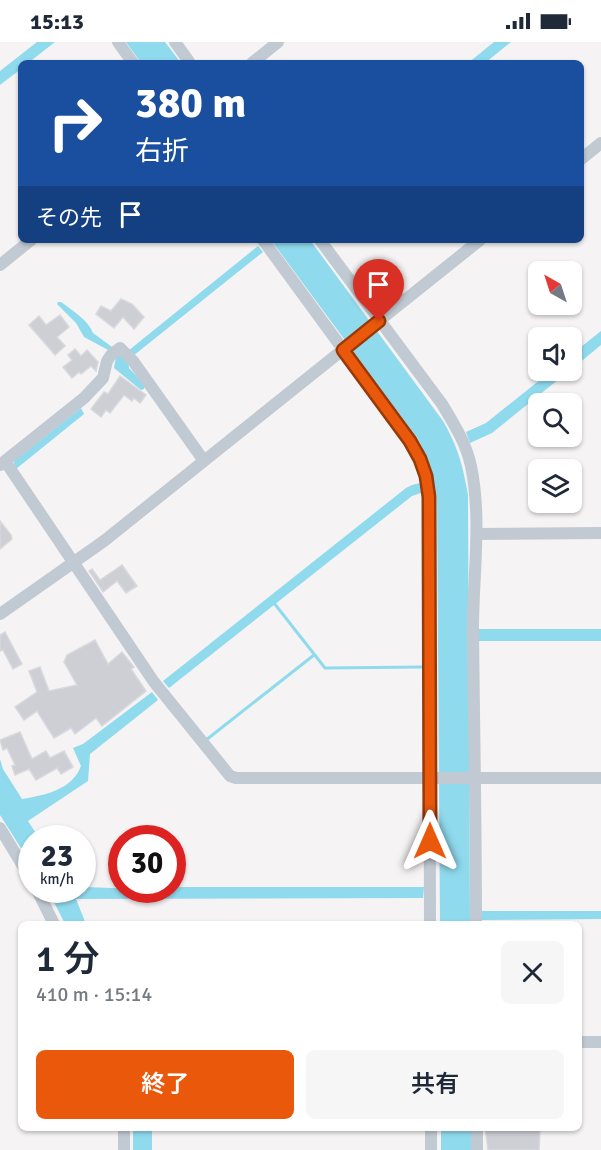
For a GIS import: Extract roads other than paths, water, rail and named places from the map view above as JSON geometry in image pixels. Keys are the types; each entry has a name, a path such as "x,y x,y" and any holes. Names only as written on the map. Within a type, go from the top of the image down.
{"street":[{"path":"118,42 131,60"},
{"path":"175,42 188,60"},
{"path":"256,60 278,42"},
{"path":"584,157 601,143"},
{"path":"0,265 27,243"},
{"path":"265,243 345,349 410,441 426,476 429,497 432,778 430,921"},
{"path":"322,243 377,323 442,404 456,426 464,444 474,487 477,534 473,626 476,921"},
{"path":"0,614 104,540 476,243"},
{"path":"204,461 133,361 117,352 107,361 103,378 84,398 2,464 154,682 230,776 236,778 601,778"},
{"path":"477,534 601,533"},
{"path":"0,828 18,858"},
{"path":"44,903 52,921"},
{"path":"582,1042 601,1042"},
{"path":"124,1131 124,1150"},
{"path":"431,1131 431,1150"},
{"path":"477,1131 477,1150"}],"water":[{"path":"37,42 55,42 32,60 18,60 18,71 0,85 0,71"},
{"path":"126,42 165,42 179,60 139,60"},
{"path":"494,42 511,42 489,60 472,60"},
{"path":"273,243 312,243 443,421 453,439 462,466 468,495 470,921 440,921 437,499 430,468 418,439"},
{"path":"258,246 263,252 128,360 129,368 145,385 141,390 114,368 116,357 110,351 84,337 76,323 57,304 61,302 75,312 93,333 123,355"},
{"path":"601,331 601,345 582,361 582,346"},
{"path":"538,381 557,381 542,393 528,393 528,404 492,433 470,443 466,432 486,423"},
{"path":"81,408 84,414 16,469 14,461"},
{"path":"420,483 421,493 412,496 169,688 163,681 406,488"},
{"path":"479,629 601,629 601,641 479,641"},
{"path":"152,692 158,700 90,754 88,781 28,821 31,825 18,825 18,843 0,815 0,759 3,769 22,799 40,796 64,786 77,774 81,766 73,748 83,744"},
{"path":"96,887 108,888 108,899 96,899"},
{"path":"186,887 424,887 423,898 186,899"},
{"path":"54,903 78,903 85,921 64,921"},
{"path":"480,911 601,911 601,919 479,920"},
{"path":"133,1131 152,1131 152,1150 133,1150"},
{"path":"441,1131 471,1131 471,1150 441,1150"}],"waterway":[{"path":"274,603 325,668 423,667"},
{"path":"206,740 314,655"}]}
